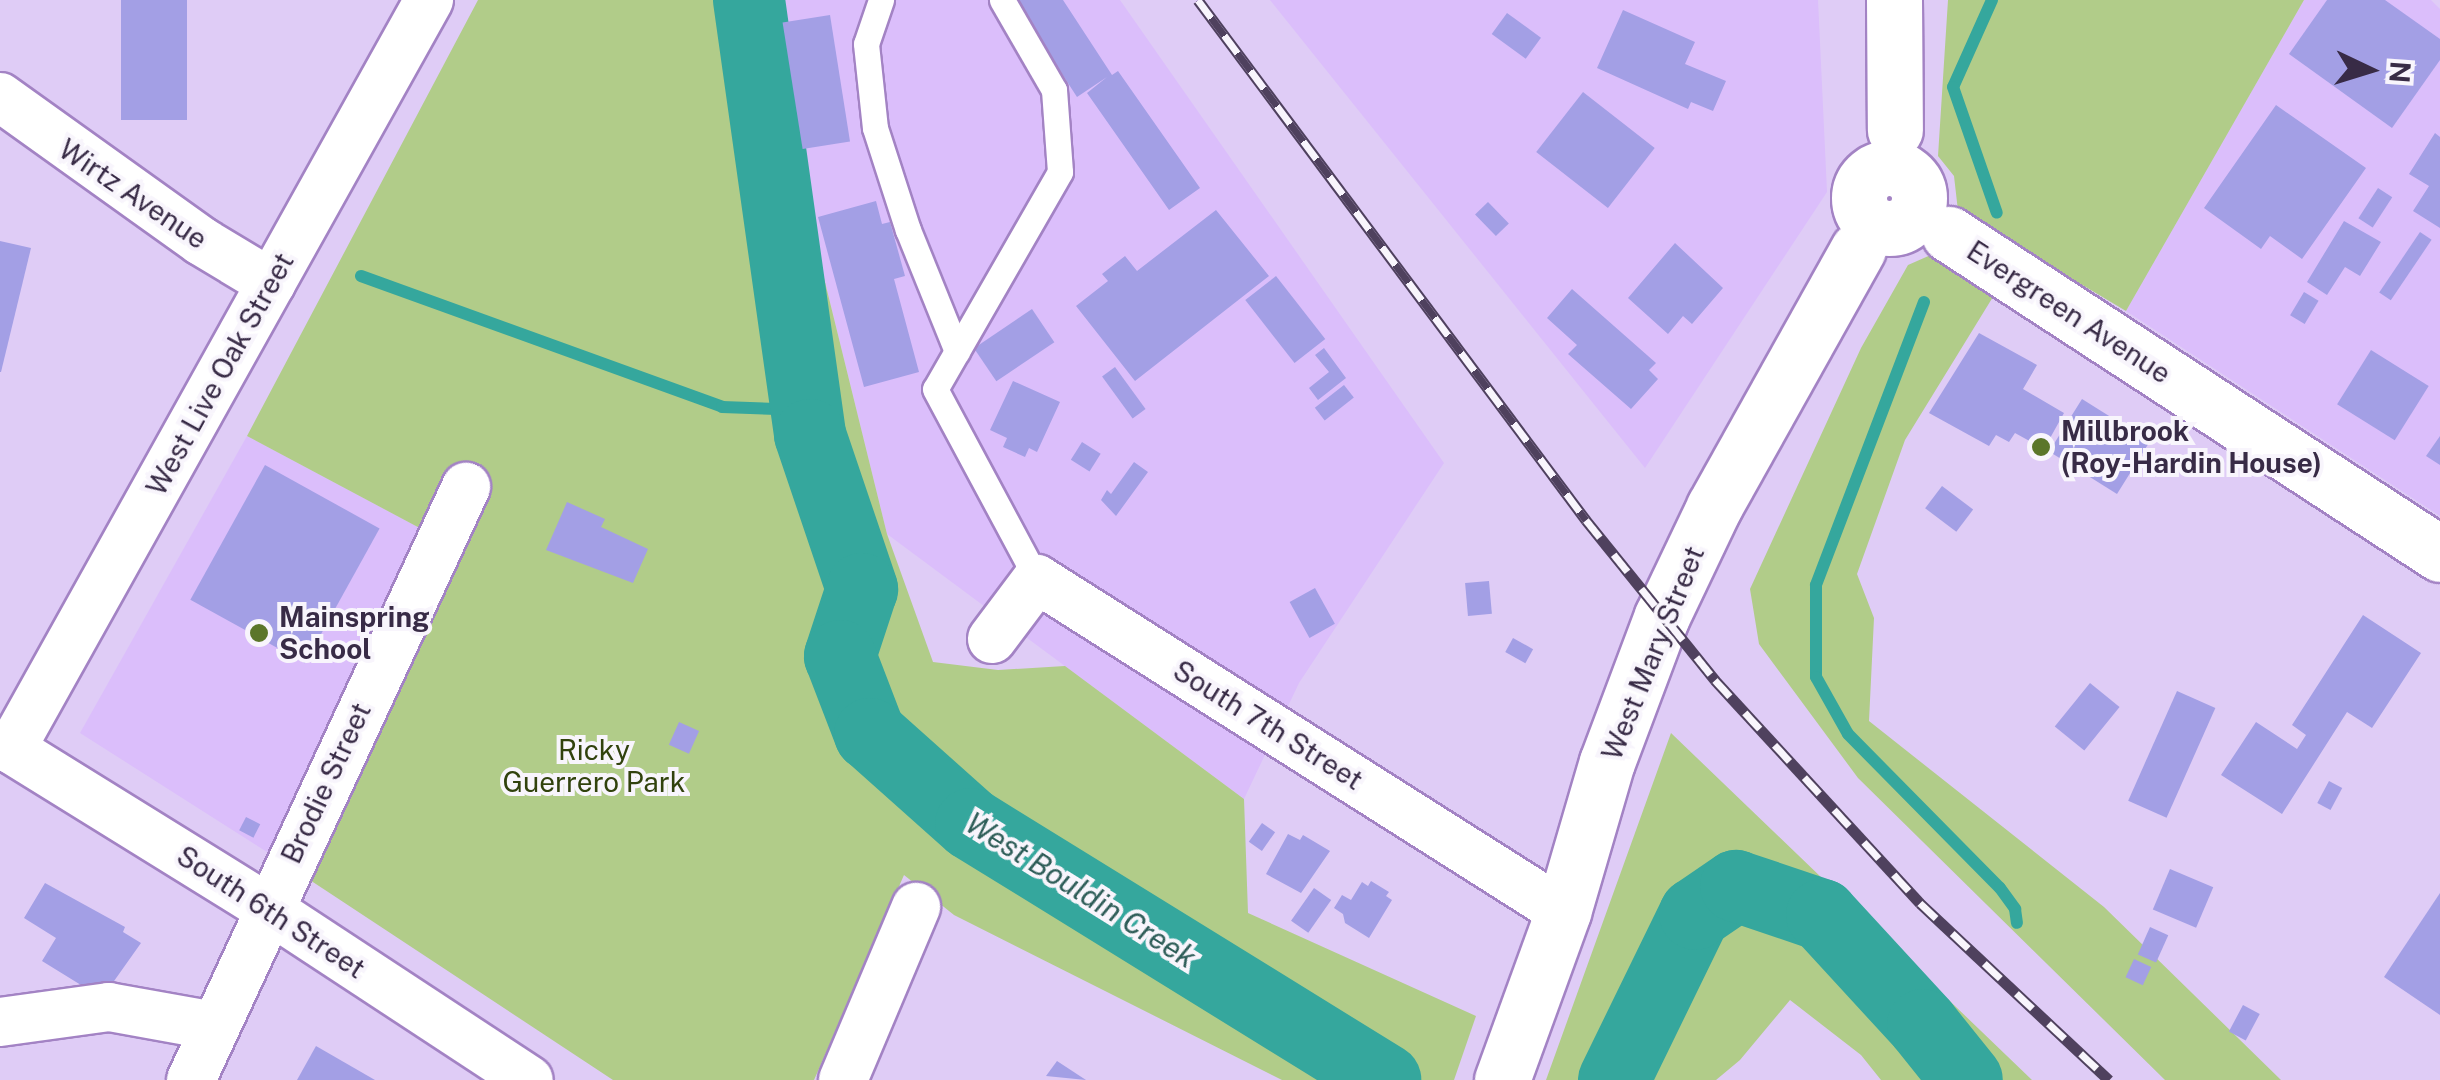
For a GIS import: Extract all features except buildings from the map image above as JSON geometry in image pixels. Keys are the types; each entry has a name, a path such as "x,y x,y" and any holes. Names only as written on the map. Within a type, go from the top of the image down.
{"street":[{"name":"West Live Oak Street","path":"11,748 429,0"},
{"name":"West Mary Street","path":"1502,1080 1562,912 1607,762 1662,616 1714,506 1896,202 1894,0"},
{"name":"Wirtz Avenue","path":"0,97 201,241 271,283"},
{"name":"Evergreen Avenue","path":"1896,202 2440,554"},
{"name":"Brodie Street","path":"191,1080 267,908 466,487"},
{"name":"South 7th Street","path":"1037,578 1562,912"},
{"path":"992,639 1037,578"},
{"name":"South 6th Street","path":"11,748 267,908 529,1080"},
{"path":"843,1080 916,907"},
{"path":"0,1022 109,1006 215,1026"}],"lane":[{"path":"881,0 866,44 875,128 908,230 956,351"},
{"path":"1002,0 1054,90 1060,172 935,389 1037,578"}],"shaded area":[{"path":"775,0 1120,0 1444,463 1299,683 1244,799 887,534 794,155"},
{"path":"1270,0 1818,0 1827,192 1645,468"},
{"path":"2304,0 2431,0 2440,9 2440,516 2126,311"},
{"name":"Mainspring School","path":"247,436 429,533 275,857 80,733"}],"green space":[{"name":"Ricky Guerrero Park","path":"478,0 775,0 794,156 887,534 933,662 998,670 1065,666 1244,799 1248,913 1476,1016 1454,1080 1282,1080 954,915 904,875 814,1080 613,1080 275,857 429,533 247,436"},
{"path":"1948,0 2304,0 2126,311 1958,211 1954,176 1938,156"},
{"path":"1933,254 1996,292 1905,440 1857,574 1874,618 1869,721 2104,907 2281,1080 2165,1080 1858,778 1759,644 1750,589 1861,348 1908,265"},
{"path":"1671,733 2032,1080 1881,1080 1861,1055 1790,1000 1740,1060 1716,1080 1546,1080"}],"waterway":[{"name":"West Bouldin Creek","path":"749,0 810,435 862,589 840,656 870,734 971,824 1385,1080"},
{"path":"1992,0 1953,87 1997,213"},
{"path":"361,276 722,407 807,410"},
{"path":"1924,302 1816,585 1816,677 1848,734 2000,888 2015,909 2017,923"},
{"name":"West Bouldin Creek","path":"1614,1080 1695,914 1736,886 1822,915 1923,1025 1967,1080"},
{"path":"1923,1025 1946,1007"}],"railway":[{"path":"1198,0 1586,520 1715,680 1920,903 2109,1080"}],"place":[{"name":"Millbrook (Roy-Hardin House)","path":"2041,447"},
{"name":"Mainspring School","path":"259,633"}]}
